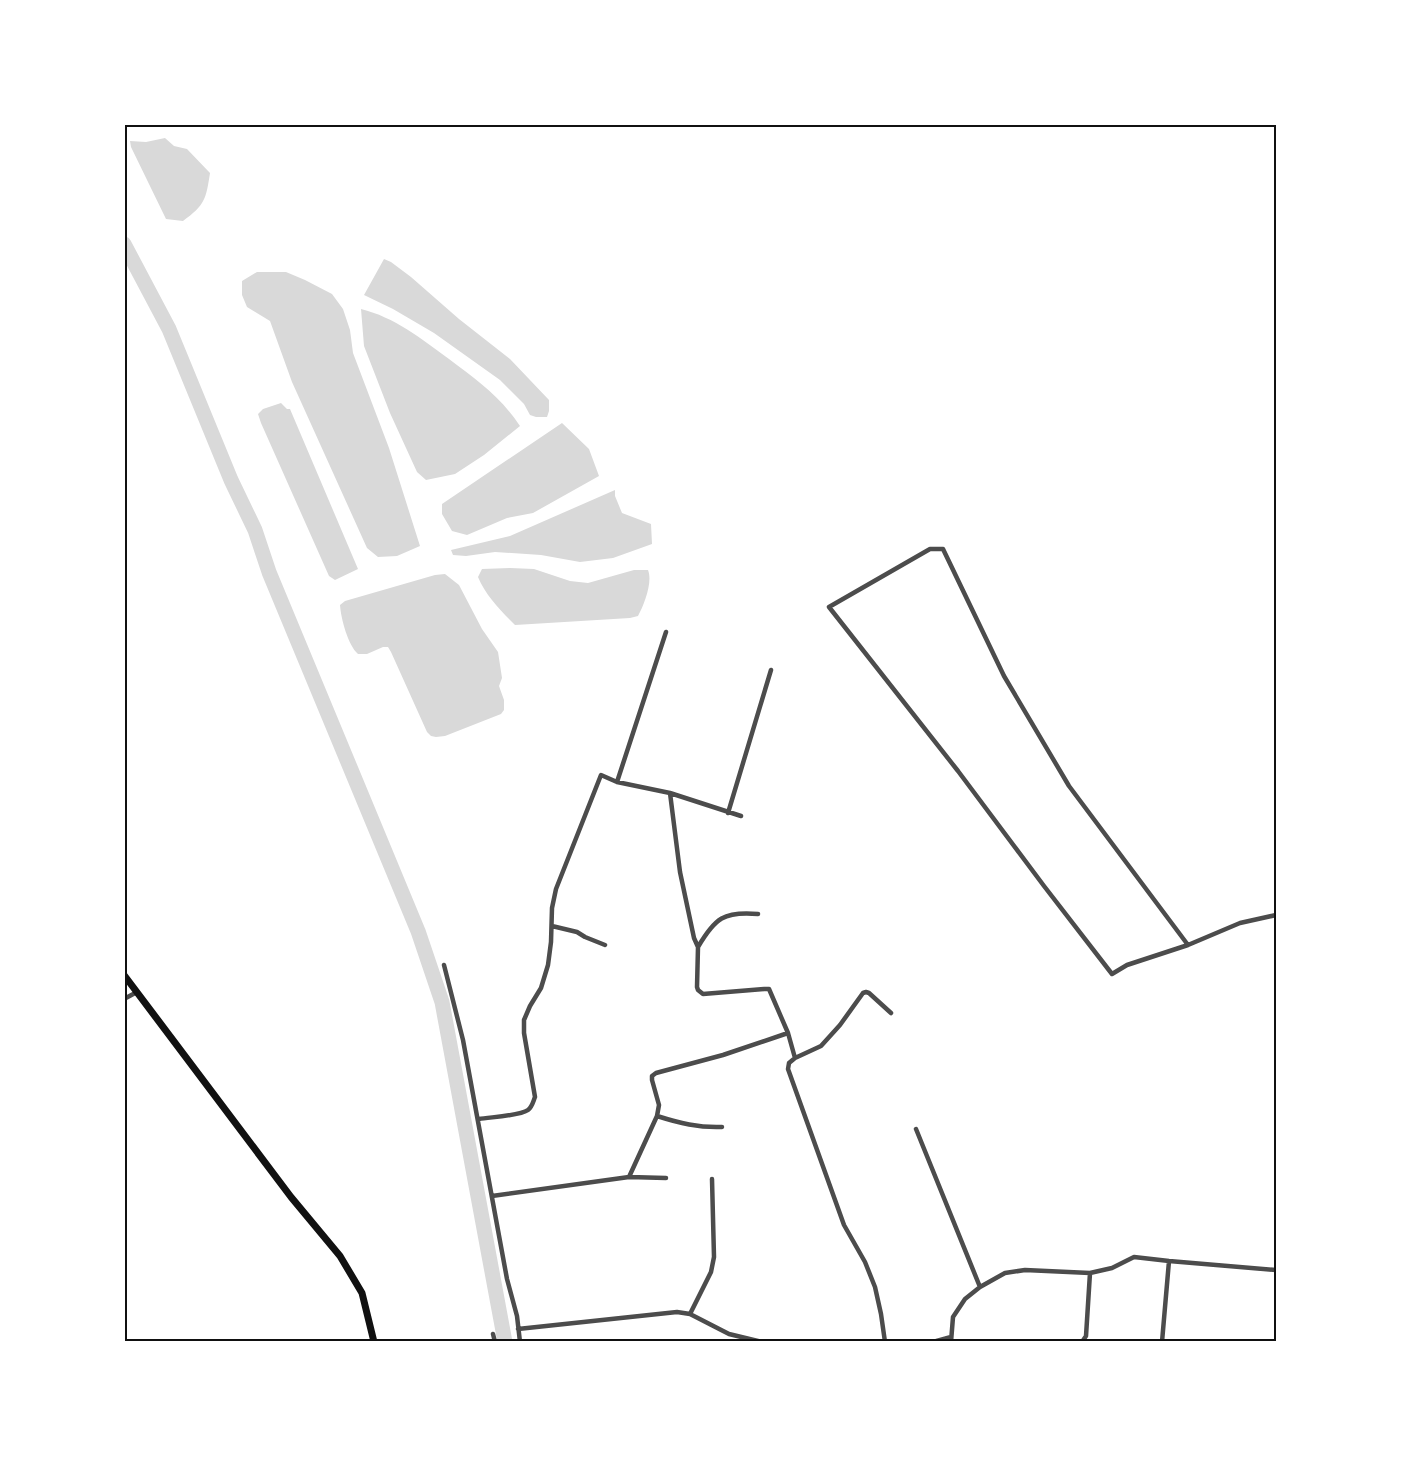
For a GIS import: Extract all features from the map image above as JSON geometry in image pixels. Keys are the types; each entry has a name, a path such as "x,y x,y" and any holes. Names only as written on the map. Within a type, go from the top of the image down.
{"main road":[{"path":"124,975 291,1197 340,1256 362,1293 374,1341"}],"street":[{"path":"1188,945 1069,786 1004,676 943,549 930,549 829,607 958,771 1112,974 1127,965 1188,945 1240,923 1276,915"},
{"path":"617,782 666,632"},
{"path":"728,813 771,670"},
{"path":"478,1119 520,1113 528,1110 532,1105 534,1097 524,1020 541,988 548,965 552,908 556,889 601,775 617,782 670,793 741,816"},
{"path":"670,793 680,873 698,947 698,990 703,994 769,989 788,1033 795,1058"},
{"path":"698,947 708,929 720,919 741,913 758,914"},
{"path":"552,926 577,932 605,945"},
{"path":"444,965 463,1040 520,1341"},
{"path":"124,999 137,992"},
{"path":"885,1341 882,1314 875,1287 865,1262 844,1225 788,1069 789,1063 795,1058 821,1046 840,1025 863,993 869,993 891,1013"},
{"path":"629,1177 657,1116 659,1105 652,1076 788,1033"},
{"path":"657,1116 688,1125 706,1128 722,1127"},
{"path":"916,1129 980,1287"},
{"path":"492,1196 629,1177 666,1178"},
{"path":"690,1314 711,1272 714,1257 712,1179"},
{"path":"933,1341 951,1339 953,1317 965,1299 980,1287 1005,1273 1025,1270 1090,1273 1112,1268 1134,1257 1276,1270"},
{"path":"1162,1341 1169,1262"},
{"path":"1082,1341 1086,1336 1090,1273"},
{"path":"518,1329 677,1312 690,1314 729,1334 762,1341"},
{"path":"493,1334 495,1341"}],"shaded area":[{"path":"165,138 174,146 187,149 210,173 203,201 183,221 166,219 131,147 130,141 146,142"},
{"path":"384,259 411,277 510,359 549,400 547,417 530,415 524,404 500,380 434,333 364,295"},
{"path":"257,272 286,272 305,280 332,294 343,309 350,330 353,353 389,448 420,546 397,556 378,557 367,548 292,382 270,321 247,307 242,295 242,281"},
{"path":"361,309 385,317 439,351 487,389 520,426 484,455 455,474 426,480 417,472 390,413 364,346"},
{"path":"281,403 290,409 358,569 335,580 329,576 258,414 263,409"},
{"path":"562,423 589,449 599,476 533,513 507,518 467,535 452,531 442,514 442,504"},
{"path":"615,490 622,513 651,524 652,544 613,558 580,562 541,555 495,552 466,556 453,555 451,550 510,536"},
{"path":"482,569 534,569 570,581 588,583 634,570 648,570 649,587 638,616 515,625 499,609 478,577"},
{"path":"445,574 459,585 482,629 498,652 502,678 499,686 504,700 504,710 501,714 445,736 436,737 427,732 388,647 367,654 358,654 354,650 346,631 340,605 345,601"}],"waterway":[{"path":"124,244 169,329 231,480 255,530 269,572 418,931 442,1002 505,1342"}]}
